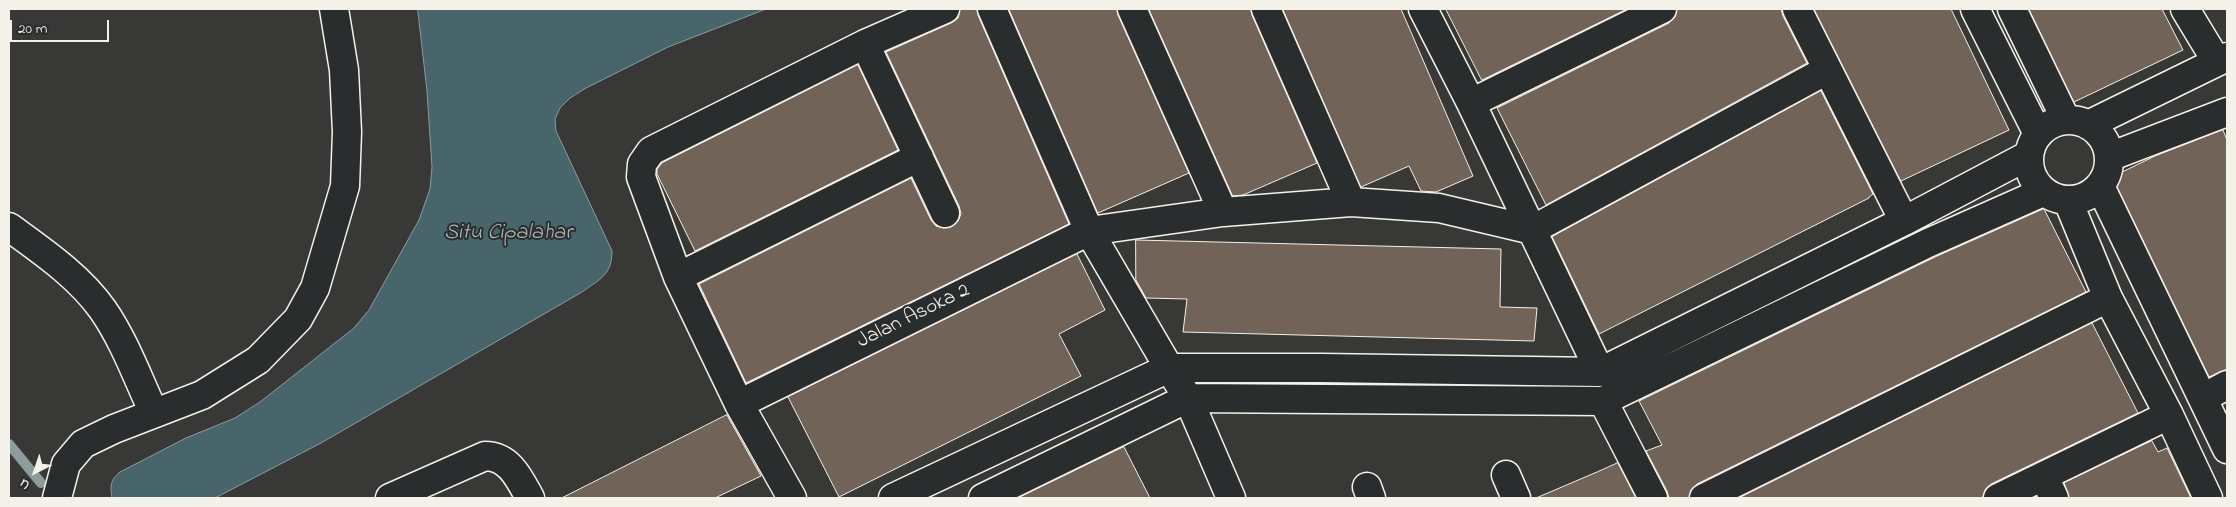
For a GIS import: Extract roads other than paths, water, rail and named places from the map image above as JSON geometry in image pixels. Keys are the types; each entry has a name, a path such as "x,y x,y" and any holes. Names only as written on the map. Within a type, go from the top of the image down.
{"street":[{"path":"57,498 66,464 83,444 114,428 202,395 258,360 298,319 315,288 345,186 347,132 344,70 334,9"},
{"path":"792,498 739,404 678,277 641,178 642,164 651,151 865,44 945,9"},
{"path":"992,9 1090,231 1188,398 1231,498"},
{"path":"1132,9 1223,212"},
{"path":"1266,9 1351,202"},
{"path":"1422,9 1471,103 1600,372"},
{"path":"1471,103 1662,9"},
{"path":"1797,9 1904,221"},
{"path":"1975,9 2034,144 2031,176 2056,196 2169,415 2208,498"},
{"path":"983,498 1188,398 1603,401 1928,243 2056,196 2086,197 2100,186 2108,172 2109,157 2102,138 2077,122 2012,9"},
{"path":"893,498 1169,368 1600,372 1904,221 2034,144 2051,124 2077,122 2222,60 2185,9"},
{"path":"865,44 945,213"},
{"path":"1532,230 1827,70"},
{"path":"2109,157 2225,119"},
{"path":"678,277 919,157"},
{"path":"2100,186 2227,449"},
{"name":"Jalan Asoka 2","path":"739,404 1090,231 1223,212 1351,202 1439,208 1532,230"},
{"path":"9,226 58,263 103,310 119,337 154,413"},
{"path":"1704,498 2108,298"},
{"path":"2203,398 2227,385"},
{"path":"1603,401 1653,498"},
{"path":"1998,498 2049,487 2169,415"},
{"path":"390,498 486,456 494,456 512,468 530,498"}],"water":[{"name":"Situ Cipalahar","path":"418,9 766,9 668,47 586,88 570,98 560,108 555,119 556,131 612,251 610,266 604,276 582,292 321,443 215,498 112,498 112,484 114,478 120,472 186,438 235,418 260,402 354,328 369,310 419,220 430,189 432,167 427,91"}],"waterway":[{"path":"9,444 41,483"}]}
